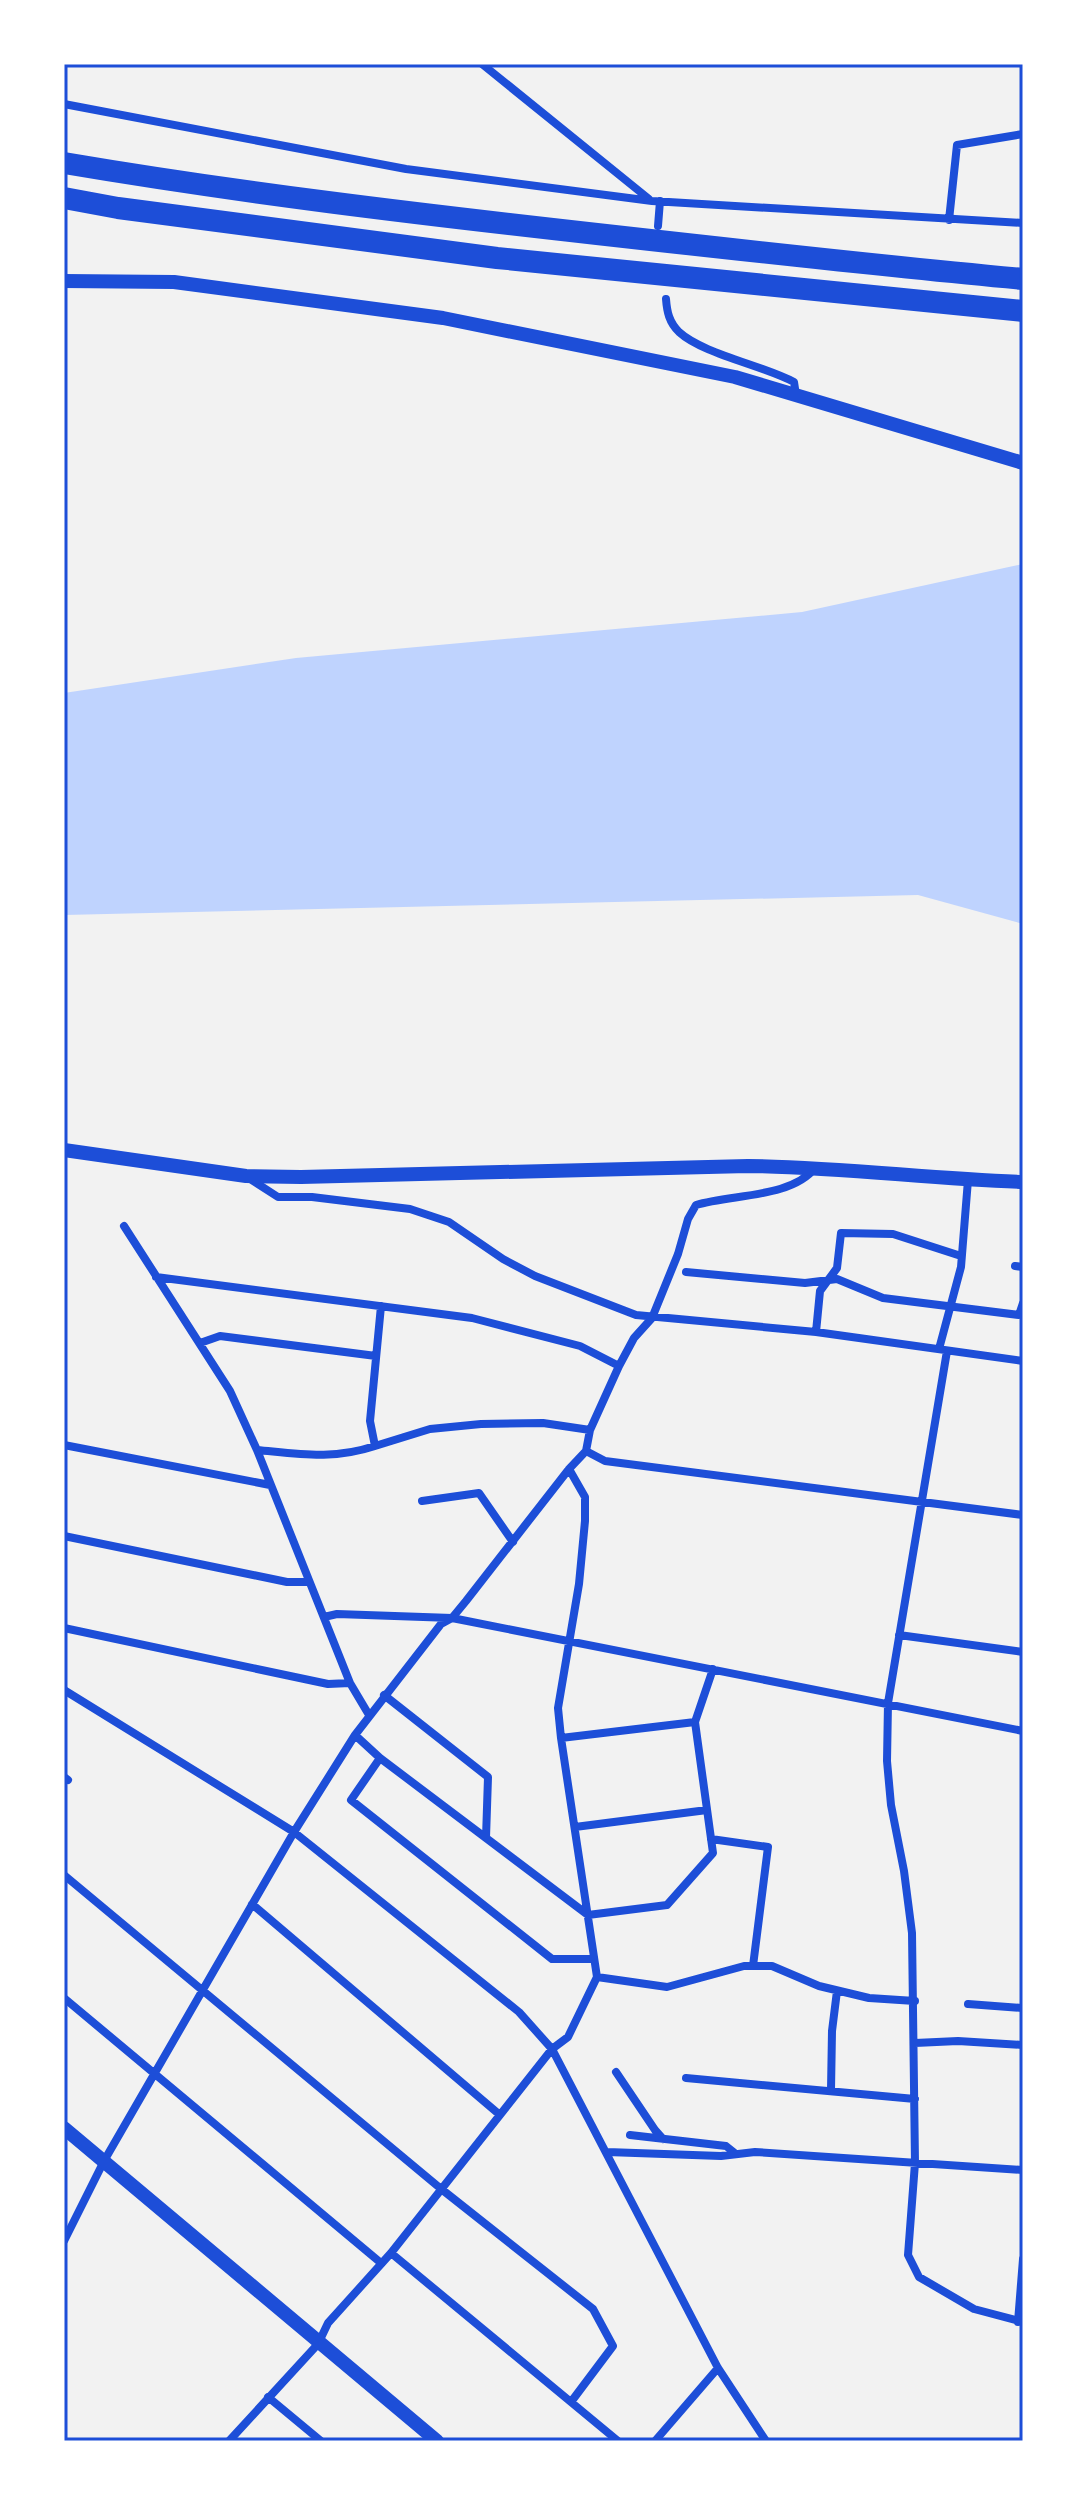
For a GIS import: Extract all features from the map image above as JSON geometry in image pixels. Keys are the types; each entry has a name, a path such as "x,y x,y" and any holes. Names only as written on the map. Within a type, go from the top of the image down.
{"highway":[{"path":"64,151 195,185"},
{"path":"64,163 195,185 431,216 864,265 1023,279"},
{"path":"64,198 118,208 512,260 1023,311"},
{"path":"64,208 118,208"}],"street":[{"path":"482,64 656,201 658,226"},
{"path":"64,104 406,169 656,201 1023,223"},
{"path":"949,220 957,145 1023,134"},
{"path":"64,281 174,282 443,318 735,377 1023,463"},
{"path":"666,299 667,313 673,324 689,340 775,372 794,382 796,395"},
{"path":"64,1150 246,1176 748,1166 815,1167 1023,1182"},
{"path":"64,2241 104,2161 202,1989 355,1735 441,1624 452,1618 586,1451 590,1430 619,1366 634,1338 652,1318 696,1205 715,1199 788,1188 805,1180 815,1167"},
{"path":"246,1176 278,1197 312,1197 410,1209 449,1222 503,1259 535,1276 636,1315 816,1332 1023,1361"},
{"path":"968,1180 961,1267 949,1307 888,1703 887,1761 912,1933 915,2001 915,2163 908,2255 919,2277 974,2309 1020,2322 1023,2259"},
{"path":"124,1226 230,1391 257,1450 350,1683 369,1715"},
{"path":"816,1332 820,1291 837,1268 841,1233 893,1234 961,1256"},
{"path":"686,1272 805,1283 837,1279 883,1298 1019,1315 1023,1303"},
{"path":"156,1277 472,1318 580,1346 619,1366"},
{"path":"375,1446 370,1421 381,1306"},
{"path":"200,1343 220,1336 376,1356"},
{"path":"257,1450 326,1457 353,1453 430,1429 481,1424 543,1423 590,1430"},
{"path":"64,1445 270,1485"},
{"path":"586,1451 605,1461 1023,1515"},
{"path":"229,2441 318,2344 328,2323 391,2253 552,2049 568,2037 597,1977 558,1708 585,1521 585,1497 569,1469"},
{"path":"422,1501 479,1493 513,1542"},
{"path":"64,1536 287,1582 309,1582"},
{"path":"324,1617 337,1614 452,1618 1023,1731"},
{"path":"64,1628 328,1684 350,1683"},
{"path":"899,1635 1023,1652"},
{"path":"355,1735 380,1758 588,1915 667,1905 713,1853 695,1722 713,1669"},
{"path":"64,1690 294,1832 519,2012 552,2049 718,2368 766,2441"},
{"path":"384,1695 488,1777 486,1838"},
{"path":"561,1738 695,1722"},
{"path":"380,1758 351,1800 552,1959 594,1959"},
{"path":"575,1827 707,1810"},
{"path":"711,1839 768,1847 753,1966"},
{"path":"64,1875 440,2188 593,2309 613,2346 571,2402"},
{"path":"252,1904 500,2115"},
{"path":"597,1977 667,1987 744,1966 772,1966 837,1991 869,1998 915,2001"},
{"path":"831,2090 832,2031 837,1991"},
{"path":"64,1998 381,2263"},
{"path":"968,2004 1023,2008"},
{"path":"915,2043 958,2041 1023,2045"},
{"path":"616,2072 664,2139"},
{"path":"686,2078 915,2099"},
{"path":"64,2128 437,2441"},
{"path":"630,2135 726,2146 736,2154"},
{"path":"607,2152 721,2156 755,2152 1023,2170"},
{"path":"391,2253 618,2441"},
{"path":"655,2441 718,2368"},
{"path":"268,2397 321,2441"}],"water":[{"path":"1023,564 1023,924 918,895 64,915 64,693 296,658 802,612"}]}
